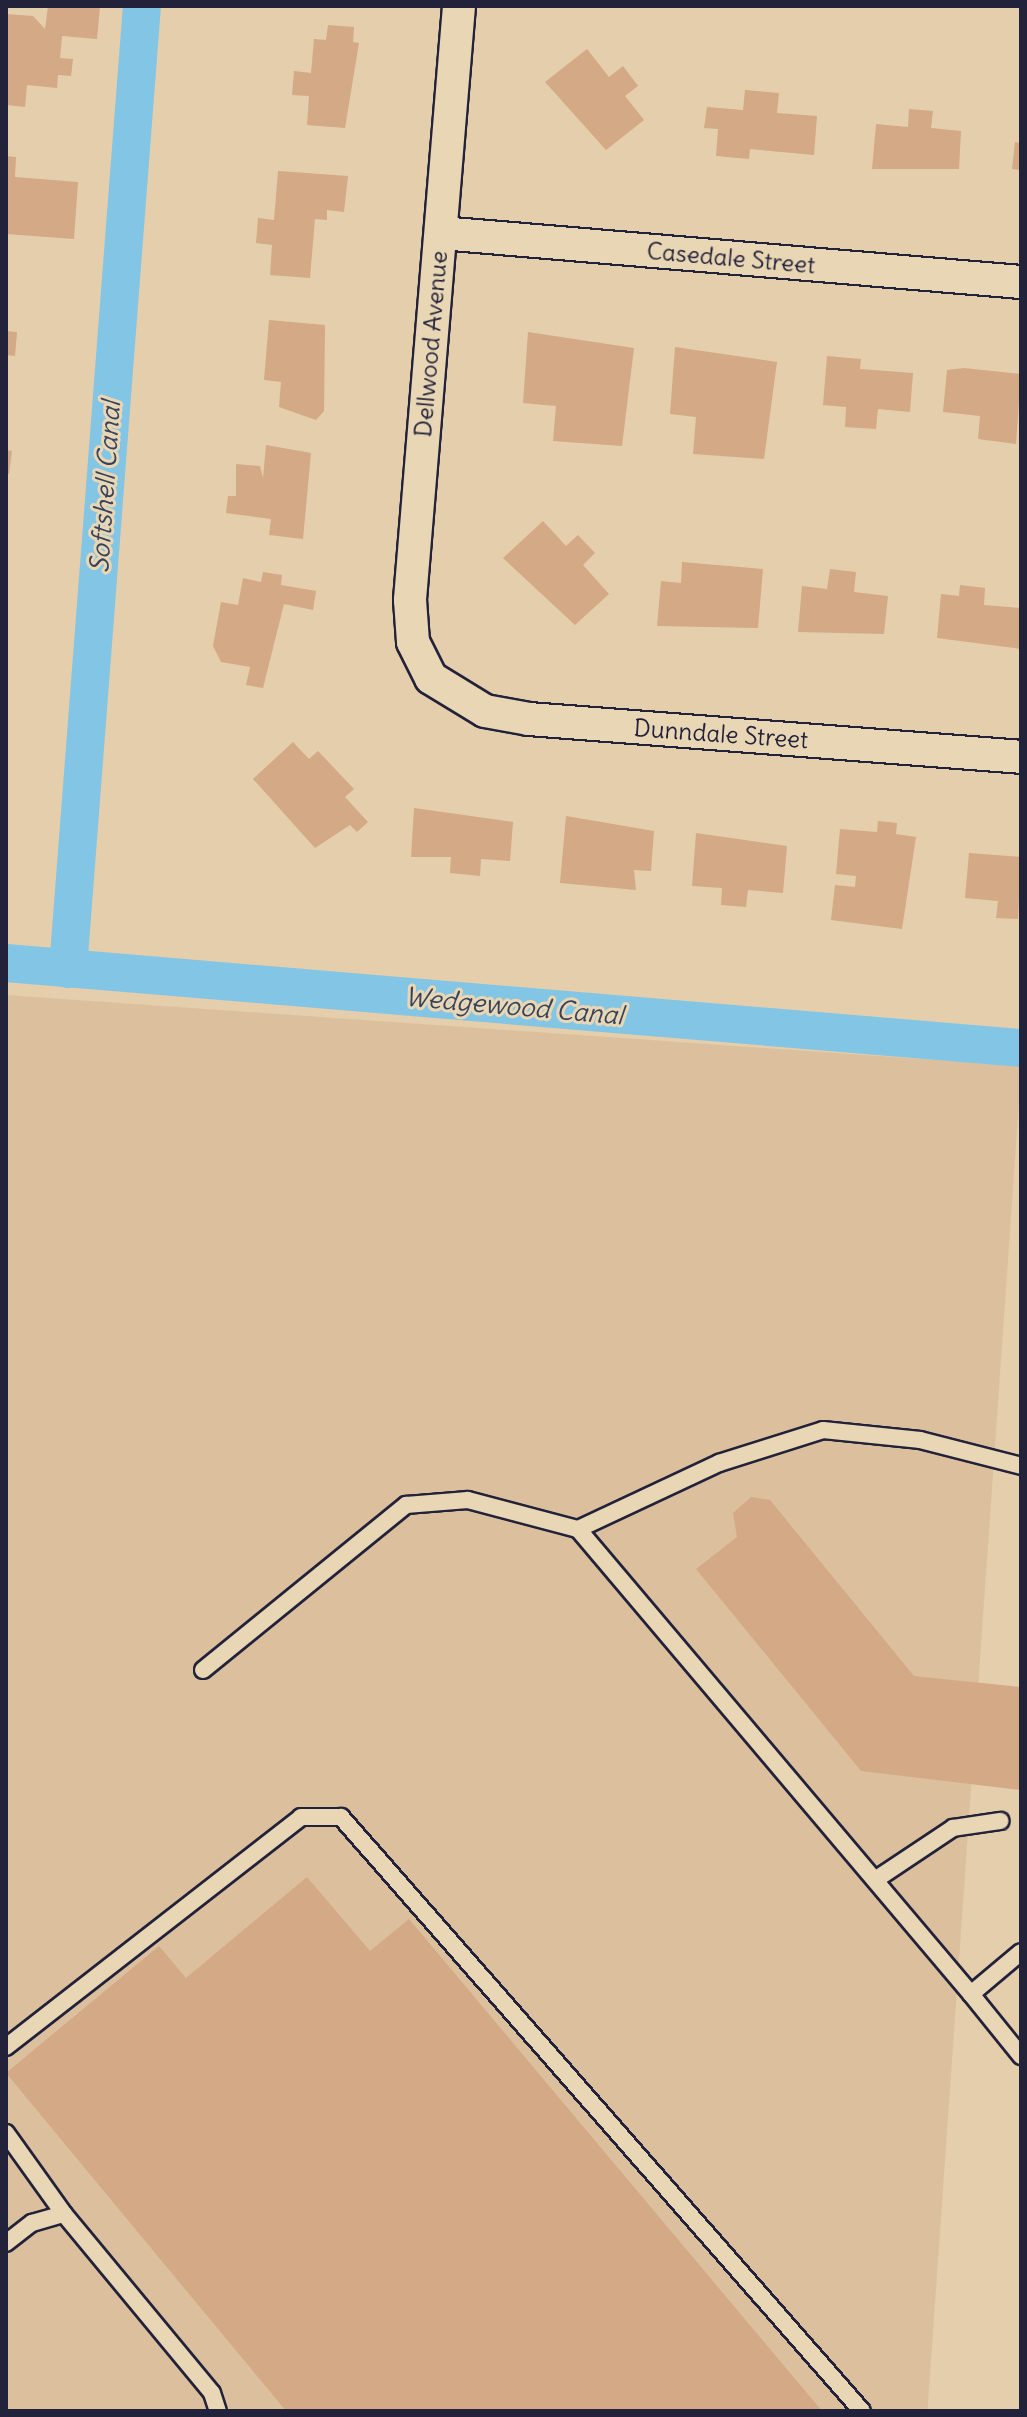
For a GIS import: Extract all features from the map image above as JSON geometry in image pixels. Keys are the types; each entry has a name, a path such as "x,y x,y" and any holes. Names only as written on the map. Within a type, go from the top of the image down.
{"street":[{"name":"Dellwood Avenue","path":"431,678 413,642 410,600 459,6"},
{"name":"Casedale Street","path":"441,233 1021,282"},
{"name":"Dunndale Street","path":"431,678 485,711 529,719 1021,757"}],"lane":[{"path":"578,1529 719,1463 823,1430 920,1440 1021,1466"},
{"path":"203,1670 406,1505 468,1500 578,1529 1021,2056"},
{"path":"6,2047 301,1817 341,1817 862,2411"},
{"path":"875,1880 953,1828 1000,1821"},
{"path":"971,1994 1021,1952"},
{"path":"6,2133 64,2214 212,2393 218,2411"},
{"path":"6,2243 32,2223 64,2214"}],"shaded area":[{"path":"6,995 1021,1066 927,2411 6,2411"}],"building":[{"path":"48,6 100,7 97,39 62,36 60,58 73,59 71,76 58,75 57,88 27,85 25,107 6,105 6,14 33,16 45,29"},
{"path":"328,25 354,27 353,42 359,43 345,128 307,125 309,96 292,95 294,71 311,73 314,39 326,40"},
{"path":"587,49 609,77 623,66 638,86 625,96 644,120 606,150 545,82"},
{"path":"745,90 779,93 777,113 817,116 814,155 750,149 749,159 716,156 718,129 704,128 707,107 743,110"},
{"path":"909,109 933,111 931,128 961,131 959,169 872,169 876,124 908,127"},
{"path":"1015,142 1021,143 1021,170 1012,169"},
{"path":"6,156 16,157 15,177 78,182 74,239 6,234"},
{"path":"278,171 348,176 344,212 327,210 327,220 315,219 310,278 270,275 272,245 256,243 258,218 274,220"},
{"path":"269,320 325,325 324,411 316,420 279,407 281,382 264,380"},
{"path":"6,331 17,332 15,356 6,355"},
{"path":"528,332 634,348 622,446 553,441 556,406 523,403"},
{"path":"675,347 777,362 764,459 693,454 696,417 670,414"},
{"path":"827,356 861,359 860,369 913,373 910,412 878,409 876,429 845,427 846,407 823,405"},
{"path":"964,368 1021,374 1016,444 978,439 980,416 943,412 947,370"},
{"path":"266,445 311,453 303,539 269,535 271,519 226,513 228,496 236,496 236,464 260,466 263,478"},
{"path":"6,450 12,451 9,474 6,474"},
{"path":"543,521 566,546 578,535 595,553 583,565 609,594 575,625 503,558"},
{"path":"682,562 763,569 758,628 657,626 661,581 681,583"},
{"path":"830,569 856,572 854,592 888,596 884,634 798,632 802,586 827,589"},
{"path":"263,572 282,575 281,585 316,591 313,610 284,604 263,688 246,685 250,667 221,662 213,646 221,602 238,605 243,578 261,582"},
{"path":"960,585 985,588 984,605 1021,608 1021,649 937,638 941,594 959,596"},
{"path":"293,742 309,759 318,751 354,789 345,797 368,822 357,832 350,825 315,848 253,779"},
{"path":"414,808 513,822 510,861 481,859 480,876 450,873 451,857 411,857"},
{"path":"566,816 654,831 651,871 634,870 636,890 560,883"},
{"path":"878,821 897,823 896,834 916,837 902,929 831,920 835,885 855,887 856,876 836,874 840,829 877,832"},
{"path":"696,833 787,846 783,893 748,890 746,907 721,905 722,888 692,886"},
{"path":"969,853 1021,857 1018,919 996,918 998,901 965,898"},
{"path":"751,1497 770,1500 914,1676 1021,1687 1021,1790 861,1771 696,1569 737,1537 733,1513"},
{"path":"307,1877 370,1951 409,1919 822,2411 286,2411 6,2073 159,1946 186,1978"}],"waterway":[{"name":"Softshell Canal","path":"68,969 142,6"},
{"name":"Wedgewood Canal","path":"6,963 1021,1048"}]}
